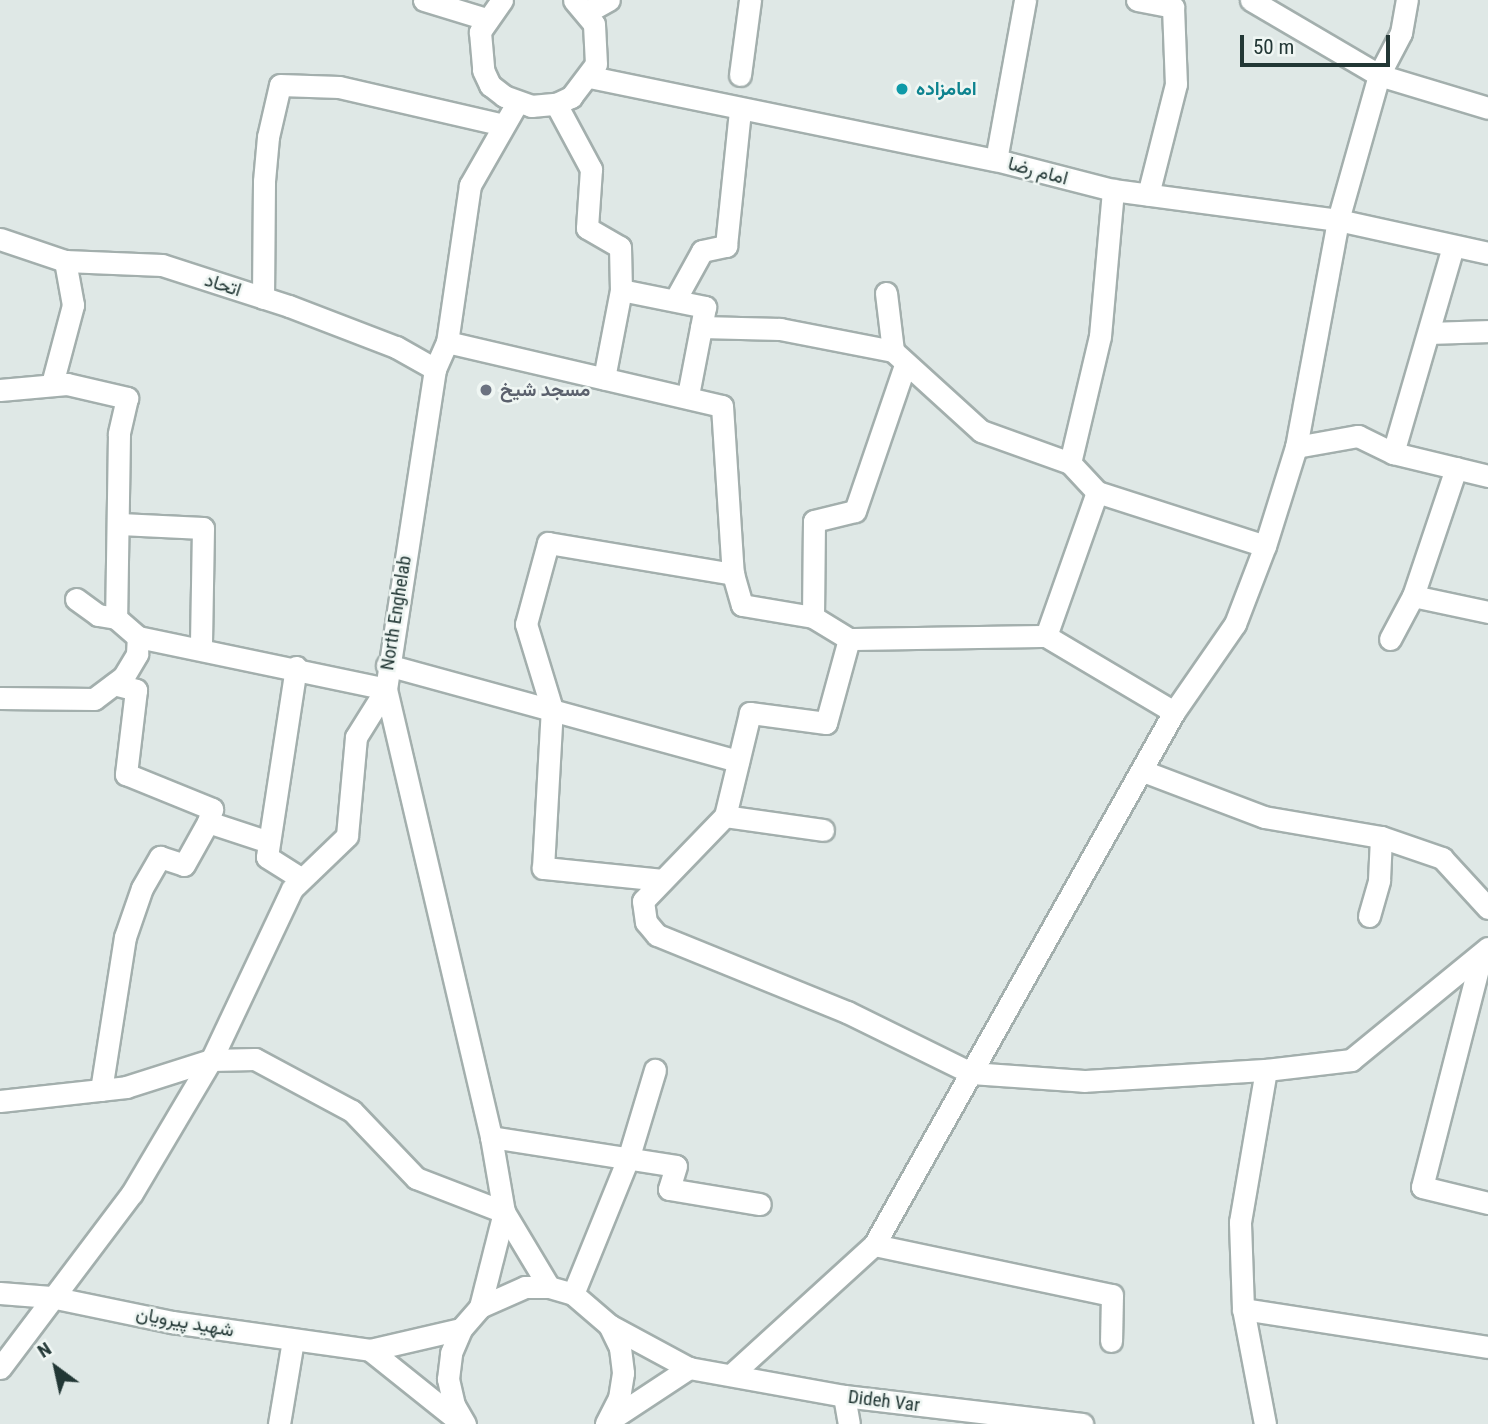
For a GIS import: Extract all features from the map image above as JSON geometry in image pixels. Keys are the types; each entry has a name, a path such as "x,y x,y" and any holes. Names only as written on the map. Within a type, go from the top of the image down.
{"street":[{"path":"424,0 486,19"},
{"path":"502,0 486,19 478,51 490,85 517,103 556,104 579,91 590,77 598,51 581,6 609,0"},
{"path":"740,75 750,0"},
{"path":"996,160 1025,0"},
{"path":"1137,0 1175,4 1176,84 1148,195"},
{"path":"731,1375 874,1245 1174,712 1234,624 1265,546 1296,447 1338,220 1380,75 1401,33 1408,0"},
{"path":"1249,1 1380,75 1488,108"},
{"name":"امام رضا","path":"590,77 740,110 996,160 1113,190 1338,220 1488,253"},
{"path":"263,298 264,181 280,85 339,86 504,125"},
{"name":"North Enghelab","path":"504,1212 491,1137 386,689 387,665 435,369 446,342 470,185 517,103"},
{"path":"556,104 592,169 587,228 620,247 621,290 604,378"},
{"path":"675,300 702,251 726,246 740,110"},
{"path":"1070,463 1100,336 1113,190"},
{"name":"اتحاد","path":"0,239 65,261 162,265 263,298 396,347 435,369"},
{"path":"1393,453 1431,333 1453,247"},
{"path":"52,384 72,305 65,261"},
{"path":"621,290 705,307 688,395"},
{"path":"813,617 814,522 855,511 899,358 886,293"},
{"path":"701,327 780,329 899,358 981,431 1070,463 1097,492 1265,546"},
{"path":"1431,333 1488,331"},
{"path":"446,342 688,395 722,406 733,574 742,605 813,617 849,639 1046,635 1174,712"},
{"path":"0,390 52,384 127,398 118,434 120,524 116,618"},
{"path":"1296,447 1358,436 1393,453 1488,476"},
{"path":"1390,639 1413,596 1456,468"},
{"path":"1046,635 1097,492"},
{"path":"120,524 203,528 201,647"},
{"path":"662,880 543,868 552,709 526,624 548,543 733,574"},
{"path":"1413,596 1488,612"},
{"path":"0,1368 132,1193 211,1060 292,889 347,836 356,737 386,689 201,647 138,638 116,618 98,615 76,599"},
{"path":"0,698 94,699 114,684 138,654 138,638"},
{"path":"849,639 826,723 750,713 725,816 643,901 646,922 657,935 846,1012 971,1073 1084,1081 1266,1070 1351,1060 1484,953"},
{"path":"387,665 738,761"},
{"path":"296,667 267,857 302,879"},
{"path":"101,1090 125,936 142,888 160,857 184,865 208,822 212,809 126,774 136,690 114,684"},
{"path":"1143,771 1264,817 1381,838 1442,858 1488,908"},
{"path":"725,816 823,830"},
{"path":"208,822 269,842"},
{"path":"1369,916 1379,880 1381,838"},
{"path":"1484,953 1422,1187 1488,1203"},
{"path":"0,1101 126,1087 211,1060 255,1059 352,1111 416,1178 504,1212 550,1287"},
{"path":"463,1424 454,1405 448,1379 451,1353 461,1329 480,1307 524,1287 550,1287 573,1294 629,1156 655,1070"},
{"path":"1265,1424 1243,1309 1240,1222 1266,1070"},
{"path":"491,1137 629,1156 676,1166 669,1189 760,1204"},
{"path":"480,1307 504,1212"},
{"path":"874,1245 1112,1296 1111,1341"},
{"name":"شهید پیرویان","path":"0,1293 51,1297 293,1340 370,1350"},
{"name":"Dideh Var","path":"573,1294 609,1325 689,1368 844,1396 1082,1424"},
{"path":"1243,1309 1488,1348"},
{"path":"607,1423 620,1398 623,1373 620,1348 609,1325"},
{"path":"370,1350 461,1329"},
{"path":"279,1424 293,1340"},
{"path":"370,1350 463,1424"},
{"path":"607,1423 689,1368"},
{"path":"844,1396 849,1424"}],"place":[{"name":"امامزاده","path":"902,89"},
{"name":"مسجد شیخ","path":"486,390"}]}
